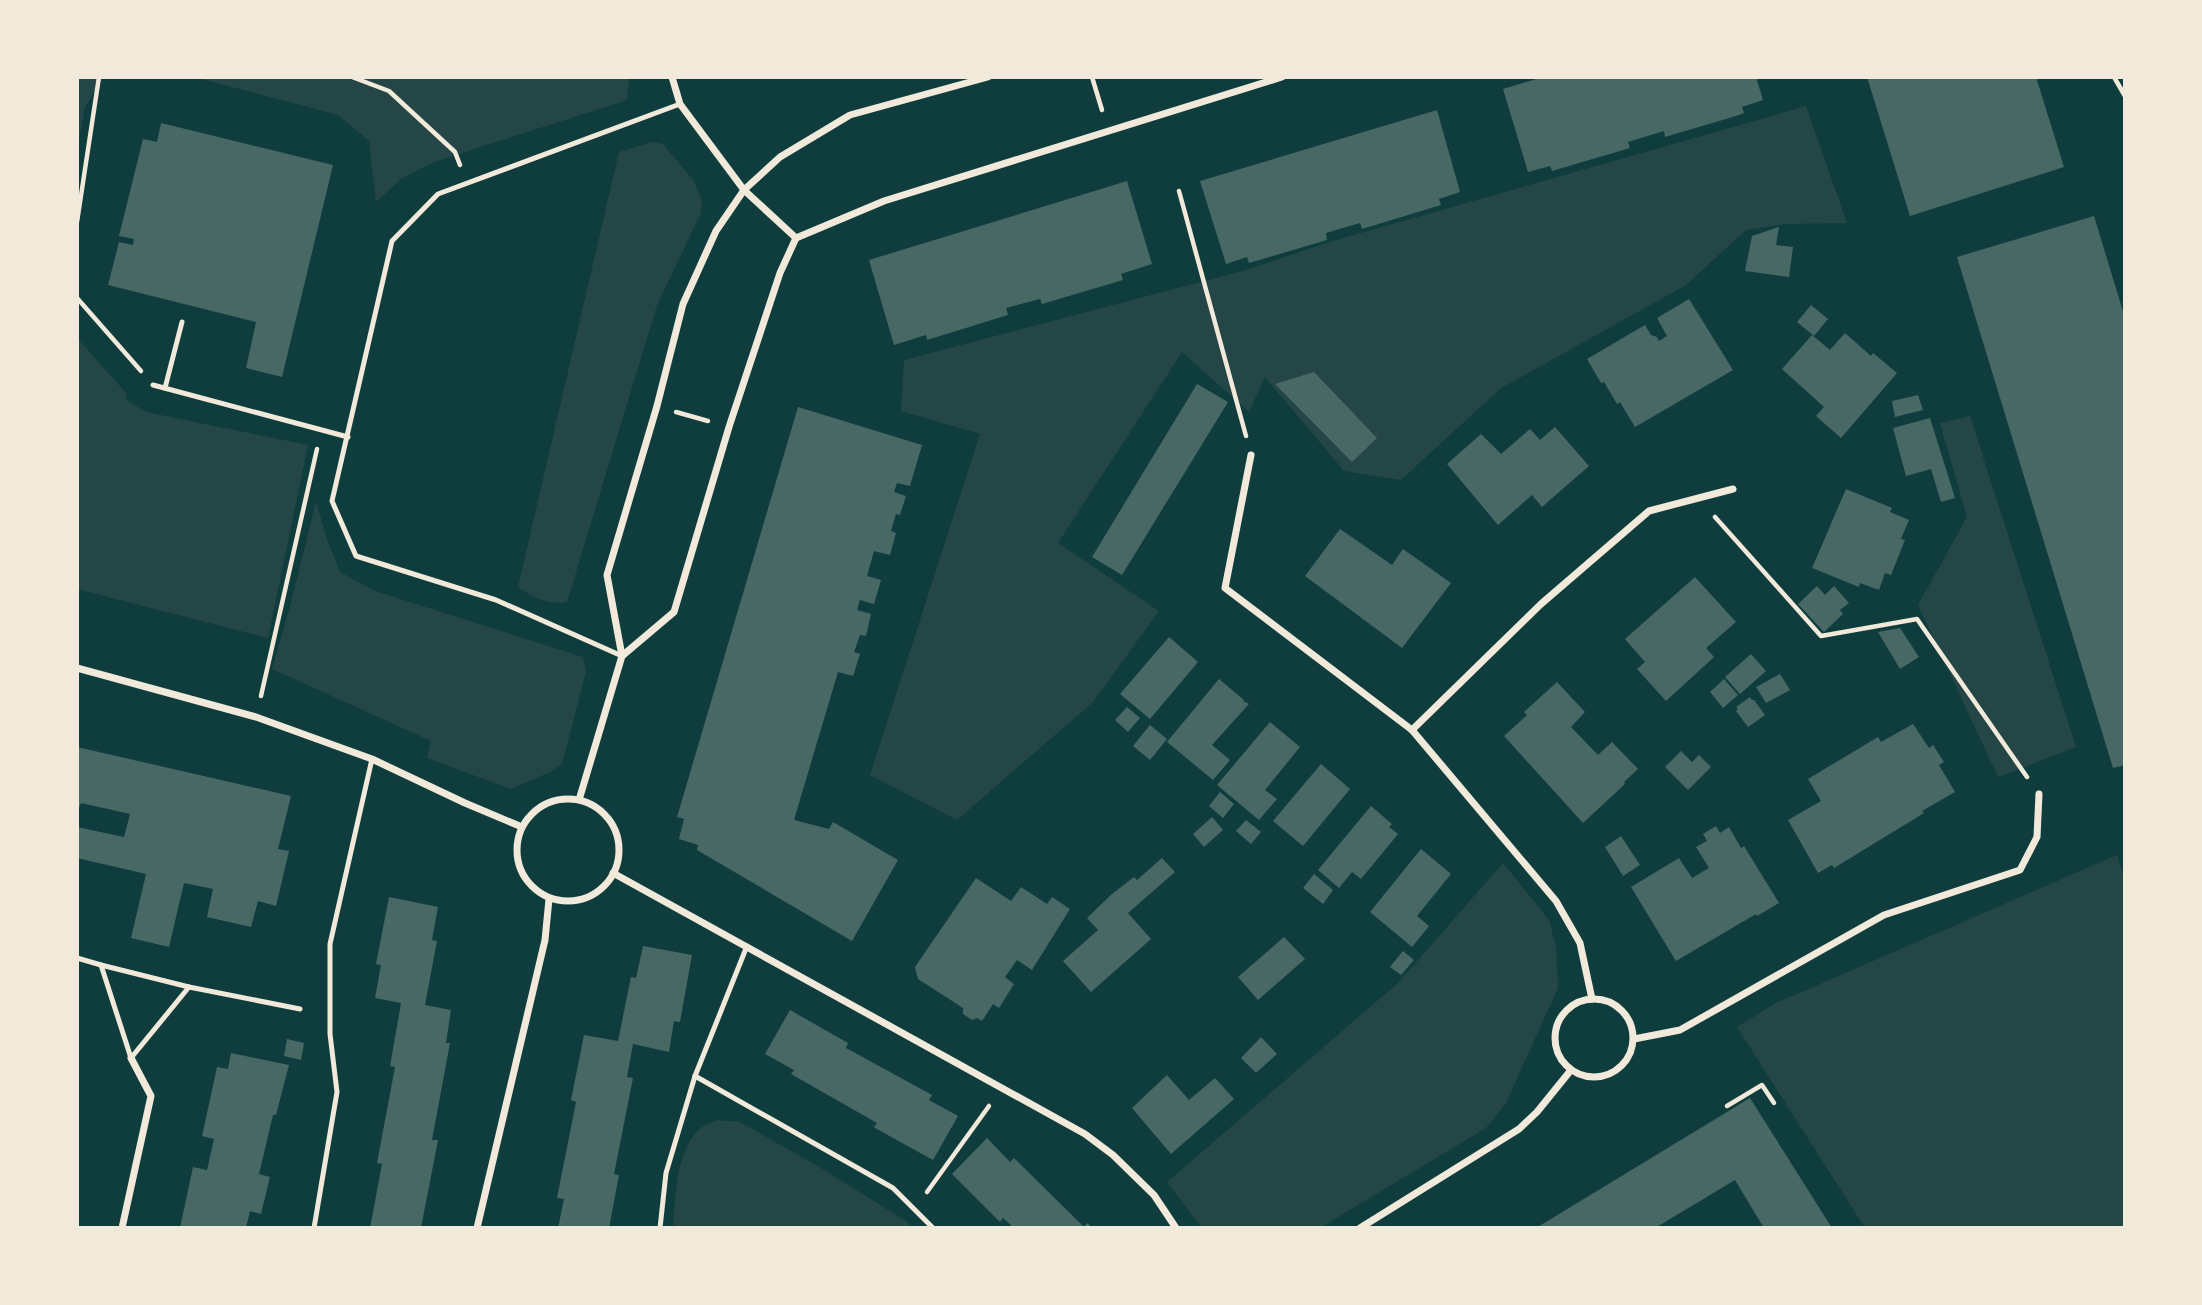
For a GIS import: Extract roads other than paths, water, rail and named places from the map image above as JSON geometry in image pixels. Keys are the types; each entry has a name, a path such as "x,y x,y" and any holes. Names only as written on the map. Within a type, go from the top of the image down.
{"street":[{"path":"672,77 680,104 744,190 796,239"},
{"path":"579,800 622,656 607,575 657,407 683,304 716,231 744,190 780,157 850,116 988,77"},
{"path":"622,656 674,612 729,427 780,273 796,239 884,201 1282,77"},
{"path":"1251,455 1225,588 1412,730 1556,901 1580,943 1592,999"},
{"path":"1412,730 1541,604 1649,511 1733,489"},
{"path":"77,668 256,717 372,759 522,827"},
{"path":"1634,1040 1680,1030 1884,915 2020,870 2037,836 2039,794"},
{"path":"568,798 579,800 594,805 614,828 619,843 618,859 605,885 594,894 582,900 550,899 536,891 524,878 517,861 516,844 527,817 545,803 568,798"},
{"path":"613,873 1085,1134 1113,1154 1154,1195 1176,1228"},
{"path":"477,1228 542,950 550,899"},
{"path":"1592,999 1608,1001 1622,1010 1631,1024 1634,1040 1630,1056 1619,1069 1604,1077 1587,1077 1571,1070 1560,1058 1555,1043 1556,1027 1564,1013 1577,1003 1592,999"},
{"path":"122,1228 151,1096 131,1058"},
{"path":"1360,1228 1519,1129 1537,1112 1571,1070"}],"lane":[{"path":"622,656 496,600 356,556 332,501 392,241 438,194 680,104"},
{"path":"165,388 181,322"},
{"path":"153,385 348,437"},
{"path":"314,1228 337,1092 330,1034 330,944 372,759"},
{"path":"660,1228 666,1173 695,1076 747,946"},
{"path":"77,958 189,987 300,1009"},
{"path":"101,965 131,1058"},
{"path":"131,1058 189,987"},
{"path":"695,1076 893,1188 933,1228"}]}
